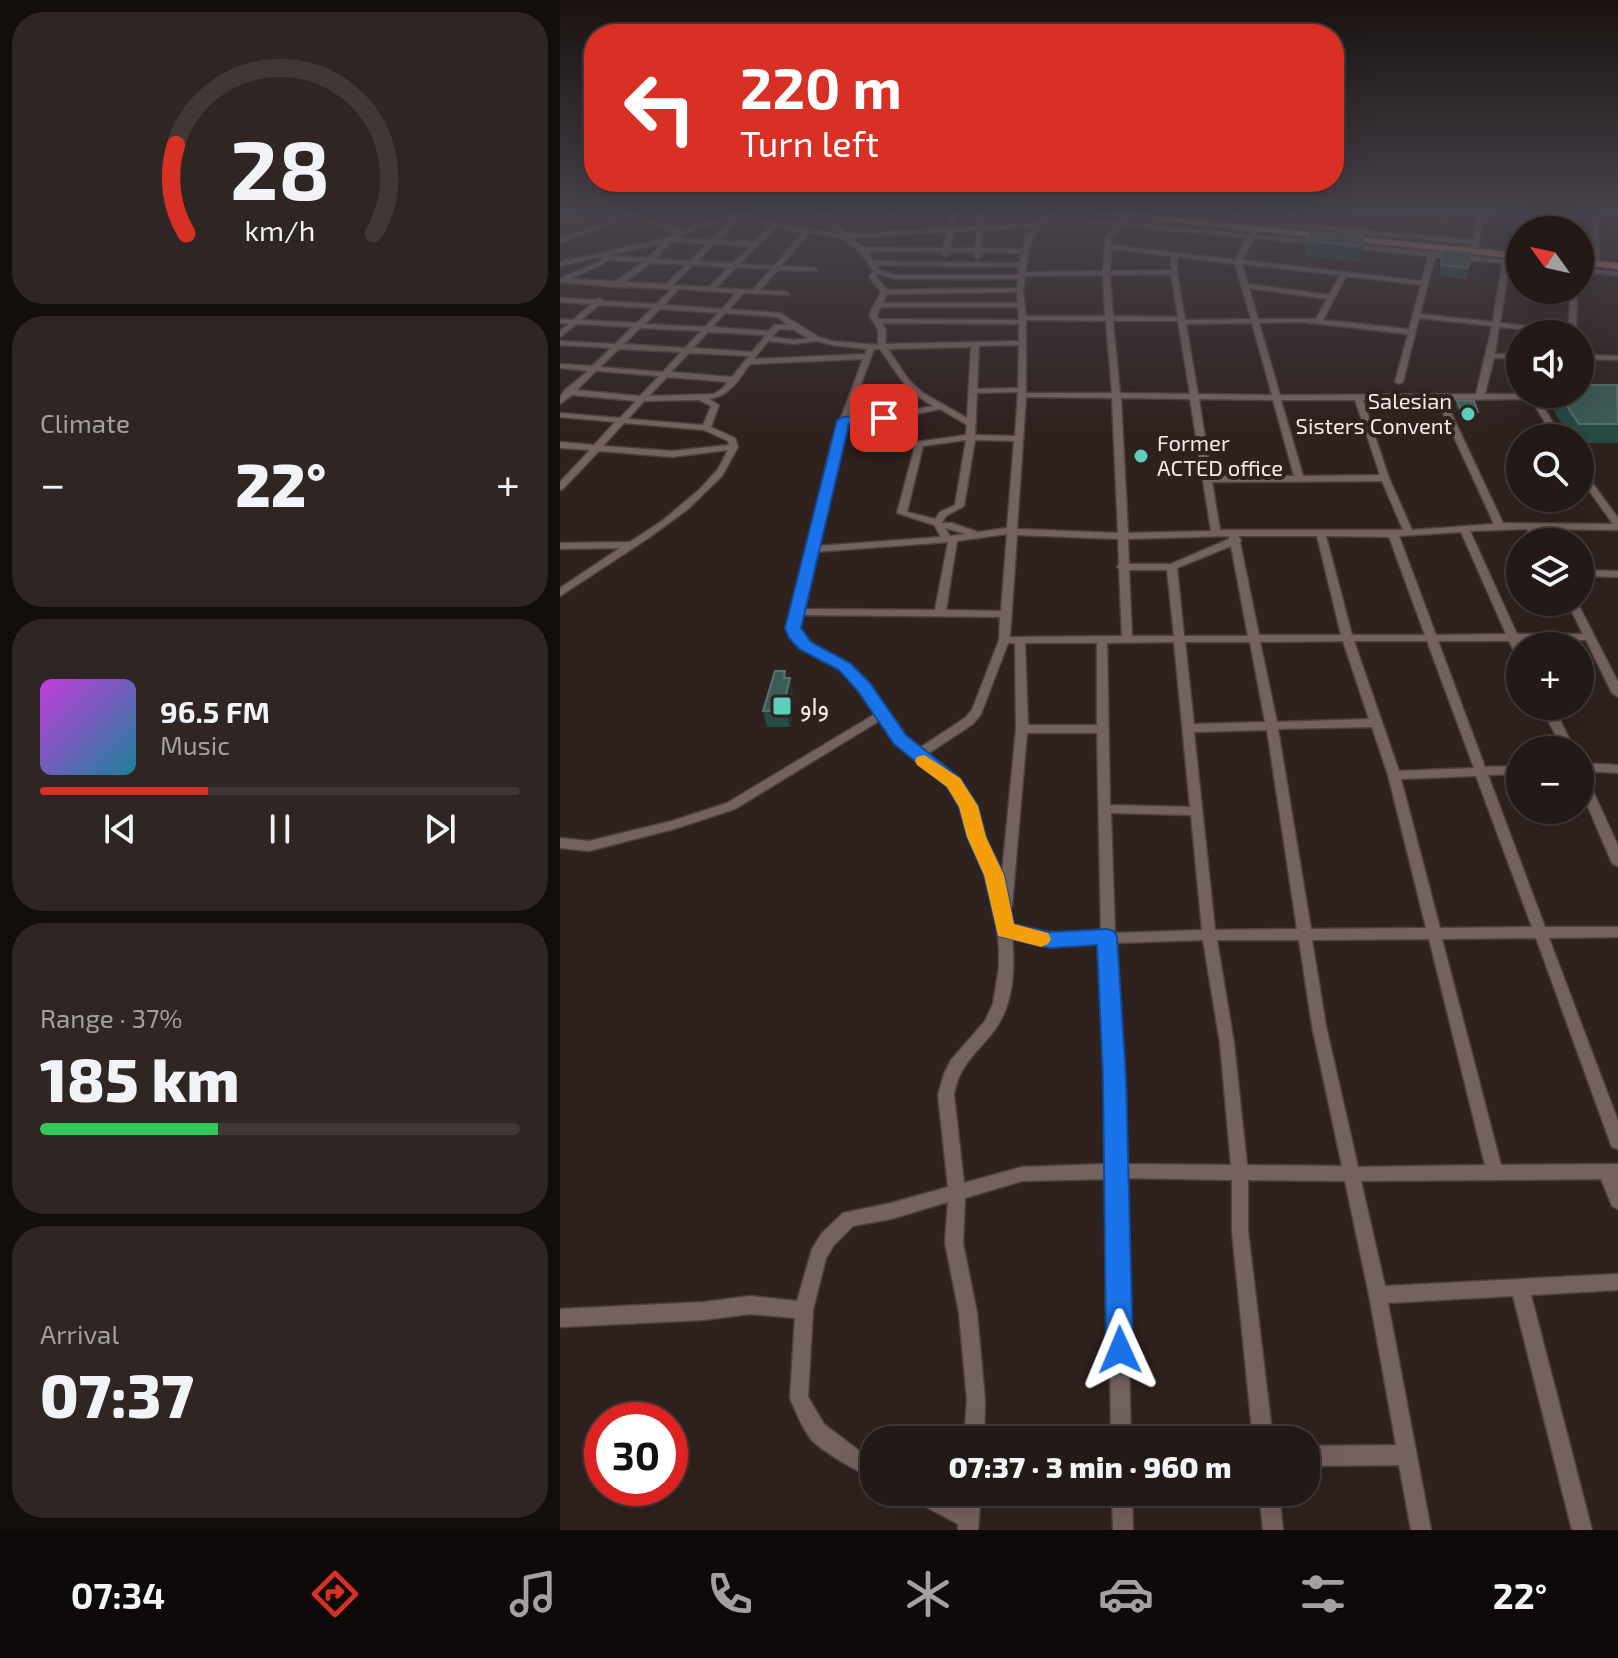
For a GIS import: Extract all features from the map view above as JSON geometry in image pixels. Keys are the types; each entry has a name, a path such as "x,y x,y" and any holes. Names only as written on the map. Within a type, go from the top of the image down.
{"street":[{"path":"609,284 787,294"},
{"path":"712,288 715,284"},
{"path":"756,291 762,284"},
{"path":"878,284 885,292"},
{"path":"924,344 938,284"},
{"path":"963,343 970,321 973,284"},
{"path":"917,755 969,721 977,711 1004,640 1022,392 1021,284"},
{"path":"1107,284 1117,395 1127,639"},
{"path":"1176,284 1216,533"},
{"path":"1319,321 1339,284"},
{"path":"1372,398 1399,382 1424,284"},
{"path":"1480,396 1493,356 1502,284"},
{"path":"560,335 616,285"},
{"path":"560,402 565,392 592,370 613,345 662,305 673,286"},
{"path":"1299,478 1247,286 1332,298"},
{"path":"560,487 565,475 643,399 743,290"},
{"path":"885,292 1020,290"},
{"path":"885,292 873,315 882,330 843,420 794,612 793,628 797,638 844,667 864,687 881,715 917,755 953,782 969,806 977,837 994,875 1004,924"},
{"path":"560,300 780,315 816,339"},
{"path":"880,305 1021,305"},
{"path":"1417,316 1506,325"},
{"path":"879,321 1255,319 1319,321 1413,332"},
{"path":"560,321 705,329 769,336 782,342 816,339 873,349 920,395 970,423"},
{"path":"574,322 586,330"},
{"path":"565,392 643,399 716,396 735,380 777,327 796,328"},
{"path":"598,337 613,345"},
{"path":"560,343 687,350 785,362 924,344 1022,343"},
{"path":"938,524 943,514 959,506 970,437 975,343"},
{"path":"1493,356 1506,356"},
{"path":"1594,357 1618,358"},
{"path":"560,366 735,380"},
{"path":"1399,382 1424,397"},
{"path":"973,391 1193,397 1506,396"},
{"path":"1440,397 1500,526"},
{"path":"700,398 715,405 706,428"},
{"path":"1358,398 1385,478 1409,534"},
{"path":"843,420 884,418 940,407"},
{"path":"560,415 706,428 732,440 734,447 721,472 703,492 633,545 560,593"},
{"path":"974,534 902,513 918,446 925,440 970,437 1019,439"},
{"path":"560,445 672,454 734,447"},
{"path":"1207,479 1385,478"},
{"path":"1594,492 1618,526"},
{"path":"938,524 949,538 940,613"},
{"path":"810,549 882,545 1012,531 1124,536 1216,533 1235,536 1409,534 1530,525 1618,526"},
{"path":"1465,530 1510,632"},
{"path":"1321,534 1347,638 1394,775 1495,1173"},
{"path":"1393,534 1618,1142"},
{"path":"1122,567 1172,567 1235,536"},
{"path":"1235,536 1272,726 1319,1026 1378,1295 1421,1530"},
{"path":"560,546 633,545"},
{"path":"1172,567 1209,935 1227,1043 1240,1173 1240,1231 1261,1426"},
{"path":"1594,573 1618,574"},
{"path":"794,612 1004,614"},
{"path":"1004,640 1506,638"},
{"path":"975,1426 976,1400 968,1313 954,1243 957,1193 946,1109 947,1082 955,1063 991,1024 1001,1005 1006,966 1004,924 1022,729 1020,640"},
{"path":"1102,640 1121,1426"},
{"path":"1594,645 1618,693"},
{"path":"560,843 589,846 674,825 731,806 881,715"},
{"path":"1188,728 1377,723"},
{"path":"1022,729 1102,729"},
{"path":"1594,768 1618,769"},
{"path":"1394,775 1506,771"},
{"path":"1594,806 1618,861"},
{"path":"1105,809 1196,811"},
{"path":"1004,924 1050,940 1209,935 1618,932"},
{"path":"860,1462 817,1431 799,1398 804,1310 818,1255 840,1225 860,1216 891,1211 1022,1174 1117,1171 1351,1174 1613,1171 1618,1201"},
{"path":"1378,1295 1618,1282"},
{"path":"1520,1288 1582,1530"},
{"path":"560,1318 704,1311 750,1305 804,1310"},
{"path":"1320,1456 1408,1455"},
{"path":"940,1506 968,1524"},
{"path":"1122,1506 1123,1530"},
{"path":"1270,1506 1273,1530"}],"building":[{"path":"1594,385 1617,385 1618,424 1579,424 1568,408 1594,408"},
{"path":"1457,401 1474,401 1478,412 1462,412"},
{"path":"775,671 785,671 784,678 790,678 784,703 788,703 786,711 763,711"}],"slow traffic":[{"path":"924,761 953,782 969,806 974,830 994,875 1005,930 1041,939"}],"place":[{"name":"Salesian Sisters Convent","path":"1468,414"},
{"name":"Former ACTED office","path":"1141,456"},
{"name":"واو","path":"782,706"}],"route":[{"path":"884,418 843,420 794,612 793,628 797,638 805,645 844,667 864,687 900,740 953,782 969,806 974,830 994,875 1005,930 1050,940 1107,937 1117,1171 1120,1350"}]}
